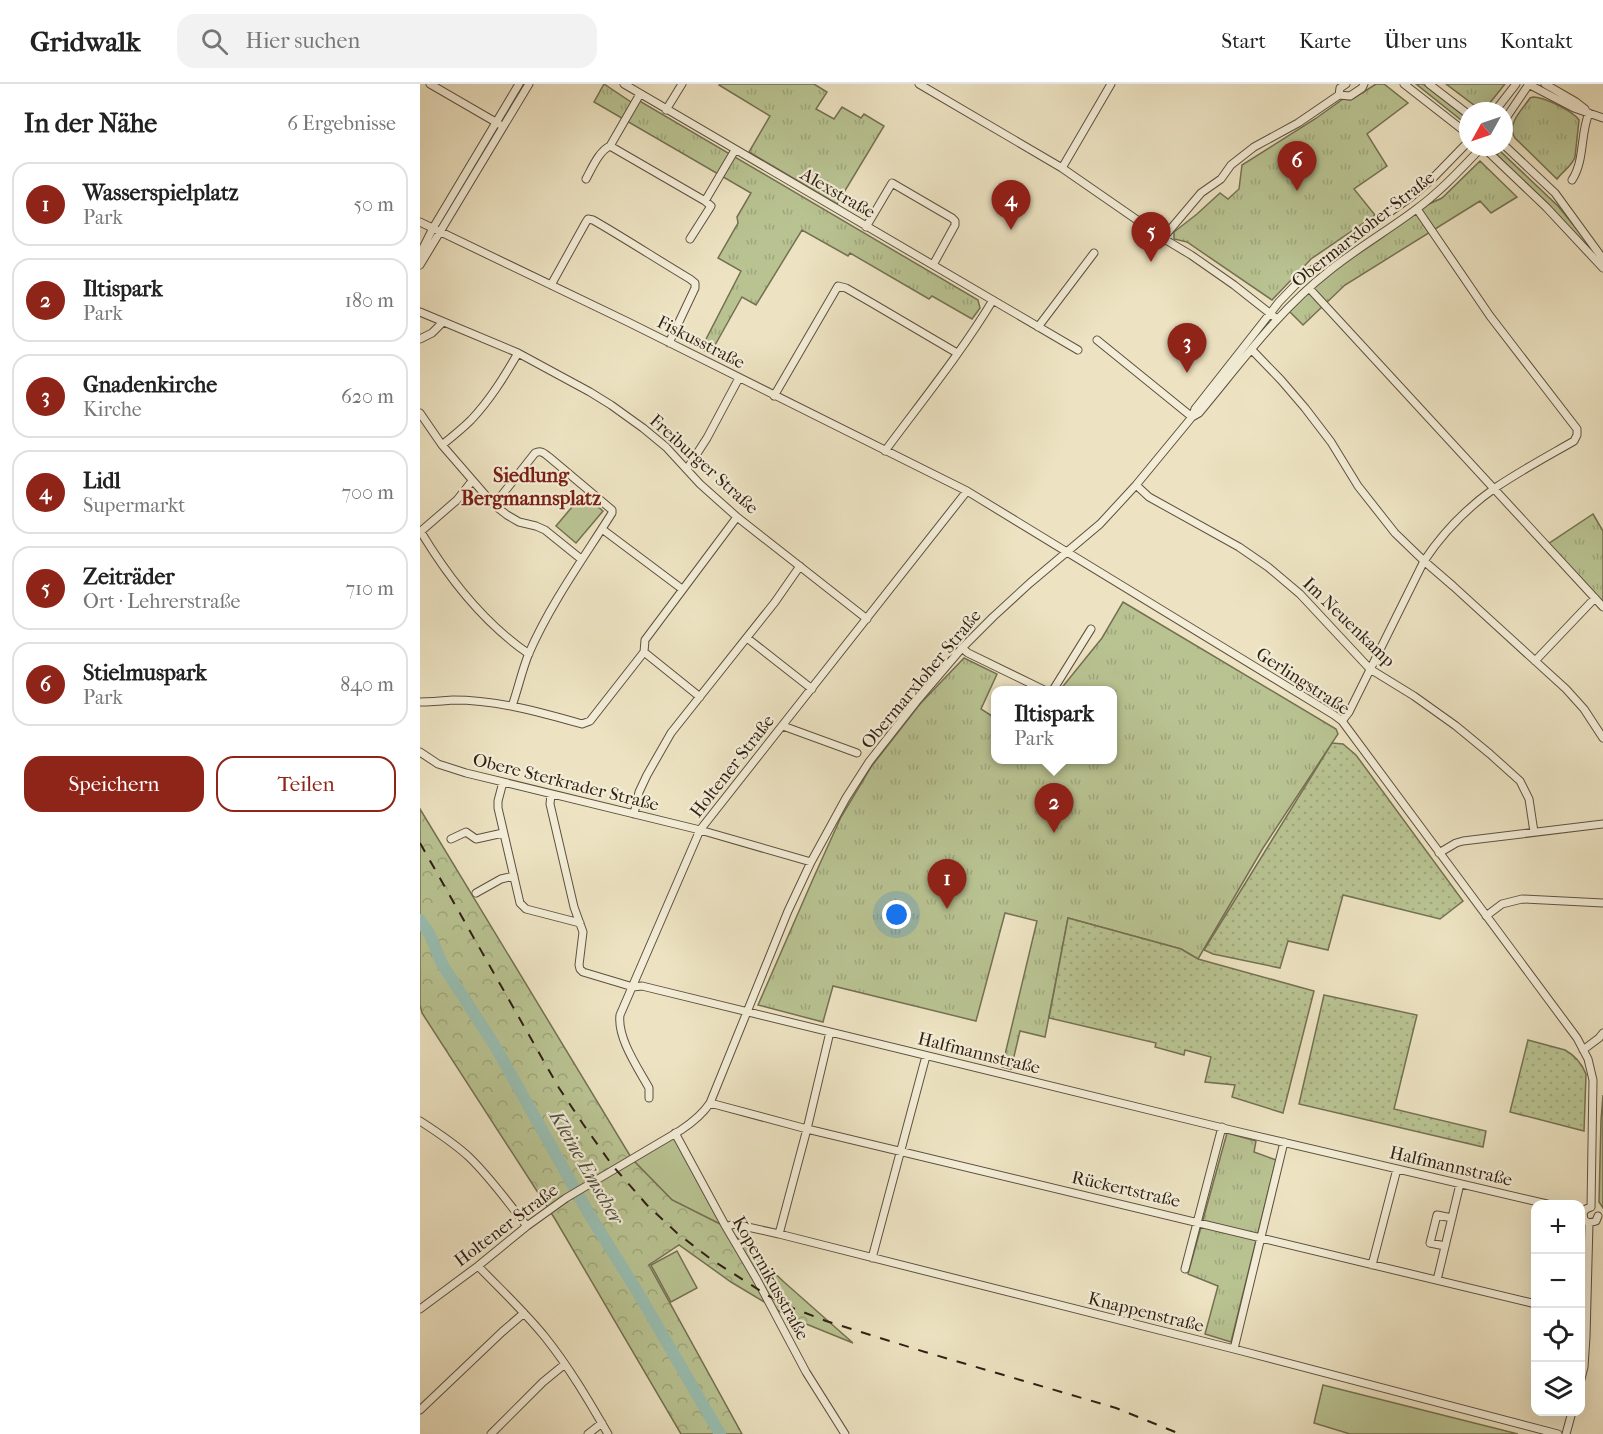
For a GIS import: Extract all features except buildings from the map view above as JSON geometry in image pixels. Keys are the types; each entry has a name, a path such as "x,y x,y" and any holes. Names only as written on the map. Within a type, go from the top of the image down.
{"street":[{"path":"430,84 504,127"},
{"path":"420,254 433,228 519,84"},
{"path":"420,265 529,84"},
{"name":"Alexstraße","path":"624,84 1078,350"},
{"path":"666,110 682,84"},
{"path":"919,84 1062,168 1201,262 1277,319"},
{"path":"1062,168 1112,84"},
{"path":"1339,95 1341,88 1346,84"},
{"path":"1163,238 1201,193 1221,179 1231,165 1254,147 1298,123 1339,95 1350,96 1364,84"},
{"path":"1404,84 1459,128"},
{"path":"1429,84 1459,107"},
{"path":"1502,102 1516,84"},
{"path":"1513,108 1529,84 1574,108 1603,118"},
{"path":"1545,84 1589,112"},
{"path":"586,179 603,150 610,146 640,94"},
{"path":"1572,180 1579,166 1589,112"},
{"path":"610,146 711,206 690,239"},
{"path":"705,201 735,150"},
{"name":"Obermarxloher Straße","path":"675,1133 697,1120 710,1103 788,911 811,862 846,798 872,759 916,702 962,648 993,617 1100,524 1136,485 1192,417 1195,409 1270,314 1305,275 1411,197 1459,151"},
{"path":"1513,153 1555,193 1603,259"},
{"name":"Obermarxloher Straße","path":"1192,417 1199,413 1277,319 1309,288 1347,257 1417,209 1474,156"},
{"path":"1492,156 1547,208 1603,268"},
{"path":"866,226 892,183 955,221 933,265"},
{"path":"1342,721 1349,712 1431,551 1460,518 1495,488 1574,441 1577,435 1577,429 1490,316 1417,209"},
{"path":"550,285 586,222 588,219 593,220 695,283 695,288 669,343"},
{"name":"Fiskusstraße","path":"420,222 967,491"},
{"path":"1038,327 1094,253"},
{"path":"774,396 838,286 846,288 957,353"},
{"path":"1309,288 1603,607"},
{"path":"885,451 934,386 993,300"},
{"name":"Freiburger Straße","path":"420,312 518,353 611,405 666,447 707,490 737,517 867,619"},
{"path":"420,339 432,333 443,322"},
{"path":"1097,340 1192,417"},
{"path":"1252,350 1281,380 1326,435 1358,486 1395,533 1566,689 1584,709 1603,738"},
{"path":"442,445 485,404 518,353"},
{"path":"687,469 707,438 739,378"},
{"path":"420,413 442,445 494,505 519,522 545,530 581,559"},
{"path":"494,505 535,453 543,452 612,510 554,605 529,654 512,706"},
{"path":"472,481 456,500 420,532 459,587 491,621 529,654"},
{"name":"Im Neuenkamp","path":"1136,485 1149,497 1239,547 1268,567 1300,594 1370,669 1456,726 1490,754 1520,781 1529,799 1534,832"},
{"name":"Gerlingstraße","path":"967,491 1342,721 1577,1038 1588,1059 1593,1080 1591,1207"},
{"name":"Holtener Straße","path":"649,1098 649,1088 620,1028 620,1015 700,830 967,491"},
{"path":"420,702 455,700 512,706 582,724 591,721 644,652 645,640 737,517"},
{"path":"602,529 682,589"},
{"path":"634,814 639,792 671,733 775,602 800,566"},
{"path":"1535,661 1595,598"},
{"path":"1055,686 1091,628"},
{"path":"747,638 812,689"},
{"path":"962,648 1036,686"},
{"path":"644,652 700,696"},
{"path":"783,726 857,753"},
{"name":"Obere Sterkrader Straße","path":"420,752 438,764 700,830 811,862"},
{"path":"503,782 498,808 520,903 526,909 580,923"},
{"name":"Halfmannstraße","path":"551,794 550,804 574,907 583,932 579,965 583,972 633,987 642,986 748,1011 1222,1128 1531,1200"},
{"path":"1439,853 1463,841 1603,824"},
{"path":"451,839 466,832 476,839 503,833"},
{"path":"476,893 501,879 514,876"},
{"path":"1486,916 1502,904 1522,899 1603,903"},
{"path":"779,1234 830,1032"},
{"path":"1583,1050 1603,1033"},
{"path":"872,1258 926,1056"},
{"name":"Rückertstraße","path":"710,1103 807,1129 1531,1303"},
{"path":"420,1121 469,1157 491,1180 527,1226"},
{"path":"1185,1269 1222,1128"},
{"name":"Holtener Straße","path":"420,1309 566,1198 675,1133"},
{"name":"Kopernikusstraße","path":"675,1133 806,1372 845,1434"},
{"path":"1234,1349 1284,1142"},
{"path":"1372,1265 1397,1169"},
{"path":"1437,1280 1460,1184"},
{"path":"1585,1210 1591,1207 1601,1216 1589,1223"},
{"path":"1445,1246 1431,1243 1437,1215 1452,1218"},
{"path":"1585,1220 1589,1223"},
{"path":"1583,1308 1589,1223"},
{"name":"Knappenstraße","path":"726,1227 734,1224 779,1234 1558,1434"},
{"path":"477,1266 546,1338 565,1364 608,1434"},
{"path":"420,1410 524,1313"},
{"path":"491,1434 543,1382 565,1364"},
{"path":"1566,1434 1571,1416"},
{"path":"588,1434 602,1423"}],"green space":[{"path":"604,84 631,102 638,100 978,300 980,308 972,319 932,296 929,299 850,253 848,256 802,230 756,305 742,297 710,354 701,349 741,271 718,258 738,223 737,217 751,193 594,102"},
{"path":"720,84 814,84 827,92 816,109 834,119 842,107 861,118 864,114 884,126 837,204 749,152 770,116"},
{"path":"1376,84 1384,84 1408,103 1367,134 1387,166 1354,189 1375,215 1311,259 1272,300 1187,242 1174,239 1174,232 1220,193 1228,199 1239,189 1242,165 1343,99 1351,100"},
{"path":"1416,84 1423,84 1459,112 1459,118"},
{"path":"1446,84 1505,84 1491,102 1470,102"},
{"path":"1530,98 1544,99 1558,105 1579,120 1574,160 1557,179 1515,138 1513,133 1516,117"},
{"path":"1498,156 1505,156 1558,206 1594,250 1592,252 1550,206"},
{"path":"1480,161 1517,197 1491,213 1480,201 1345,285 1303,325 1288,310 1329,271 1418,209 1442,198"},
{"path":"583,494 603,511 576,543 556,526"},
{"path":"1593,514 1603,531 1603,603 1548,544"},
{"path":"1123,602 1336,729 1338,734 1263,848 1198,959 1181,949 1068,918 1045,1037 1020,1031 1011,1069 1002,1067 1037,921 1005,913 976,1021 833,986 823,1022 758,1005 841,817 871,767 920,704 964,658 997,674 981,709 991,715 991,764 1117,764 1117,686 1063,686 1102,638"},
{"path":"1332,743 1343,744 1356,755 1463,901 1440,919 1343,895 1328,950 1288,941 1280,968 1213,954 1204,950"},
{"path":"420,809 632,1159 672,1200 726,1227 853,1343 789,1317 731,1282 679,1245 649,1265 742,1434 681,1434 555,1219 422,1013 420,1005"},
{"path":"1068,918 1181,949 1198,959 1314,991 1283,1113 1232,1097 1235,1085 1205,1082 1211,1057 1185,1050 1184,1055 1155,1047 1156,1043 1049,1018"},
{"path":"1324,995 1417,1015 1394,1109 1486,1131 1483,1147 1299,1104"},
{"path":"1528,1040 1565,1050 1575,1057 1582,1067 1586,1074 1584,1131 1510,1112"},
{"path":"1603,1095 1603,1208 1599,1202"},
{"path":"675,1133 726,1227 672,1200 632,1159"},
{"path":"1227,1133 1256,1141 1254,1152 1276,1160 1231,1342 1205,1334 1218,1286 1188,1274"},
{"path":"677,1251 697,1288 671,1302 651,1265"},
{"path":"1323,1385 1518,1434 1350,1434 1314,1423"}],"waterway":[{"name":"Kleine Emscher","path":"420,920 430,935 442,964 495,1046 589,1214 637,1291 720,1434"}],"railway":[{"path":"420,843 559,1088 612,1165 647,1205 677,1233 712,1260 790,1307 826,1321 925,1352 1116,1408 1180,1434"}],"place":[{"name":"Stielmuspark","path":"1297,191"},
{"name":"Lidl","path":"1011,230"},
{"name":"Zeiträder","path":"1151,262"},
{"name":"Gnadenkirche","path":"1187,373"},
{"name":"Iltispark","path":"1054,833"},
{"name":"Wasserspielplatz","path":"947,909"}],"district":[{"name":"Siedlung Bergmannsplatz","path":"531,486"}]}
